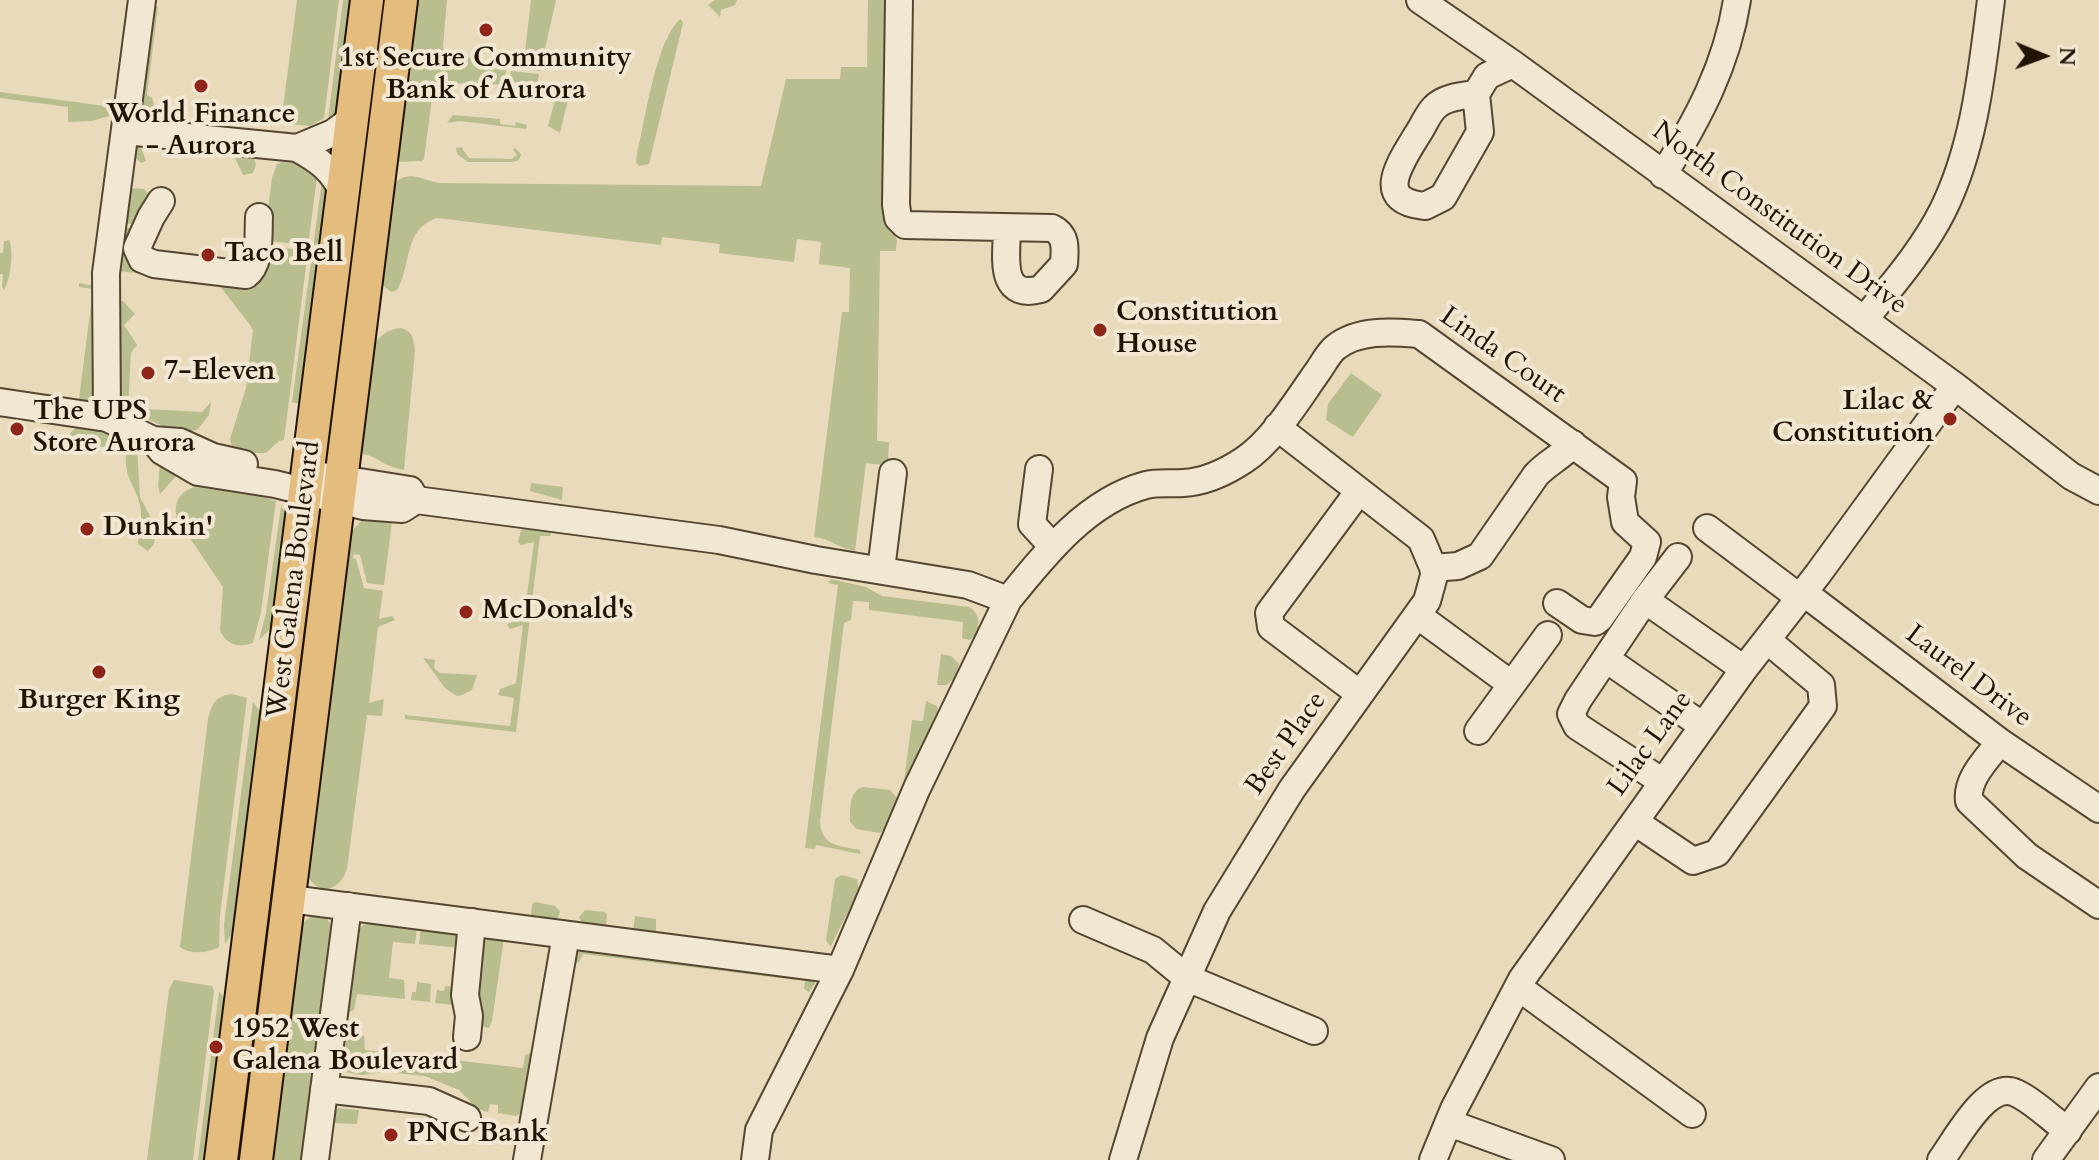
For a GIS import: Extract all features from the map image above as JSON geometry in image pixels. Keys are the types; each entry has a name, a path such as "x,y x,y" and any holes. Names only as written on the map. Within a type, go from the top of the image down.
{"main road":[{"name":"West Galena Boulevard","path":"221,1160 367,0"},
{"name":"West Galena Boulevard","path":"256,1159 401,0"},
{"path":"244,973 255,985 259,996 247,1105 256,1159"}],"street":[{"path":"107,418 106,273 142,0"},
{"path":"899,0 898,218 905,225 1007,228"},
{"path":"1663,175 1695,124 1716,78 1732,34 1737,0"},
{"path":"1864,320 1909,264 1944,209 1974,119 1991,0"},
{"name":"North Constitution Drive","path":"1429,2 1955,386 2071,476 2099,491"},
{"path":"1476,94 1487,76 1513,64"},
{"path":"297,148 333,133 352,119"},
{"path":"126,131 297,148 329,169 343,193"},
{"path":"161,201 137,248 142,259 154,264 246,275 256,261 259,217"},
{"name":"Linda Court","path":"755,1160 759,1130 840,970 917,788 1008,600 1068,531 1124,492 1151,484 1187,483 1219,476 1248,458 1277,427 1336,347 1366,334 1419,334 1623,481 1625,522 1647,542 1643,557 1595,622 1582,620 1557,603"},
{"name":"Lilac Lane","path":"1433,1160 1518,987 1744,669 1955,386"},
{"path":"0,402 107,418 153,440 180,442 213,457 339,490 363,506 402,509 416,500 719,540 968,585 1008,600"},
{"path":"1277,427 1421,539 1433,568 1458,566 1480,556 1536,475 1543,467 1561,458 1573,444"},
{"path":"1039,469 1032,524 1053,547"},
{"path":"881,570 893,473"},
{"path":"1359,491 1269,613 1271,627 1360,694"},
{"name":"Laurel Drive","path":"1707,528 2000,742 2099,809"},
{"path":"1663,782 1577,726 1571,714 1645,600 1678,557"},
{"name":"Best Place","path":"1123,1160 1160,1038 1217,911 1292,789 1427,601 1435,572 1433,568"},
{"path":"1645,600 1744,669"},
{"path":"1417,615 1511,684"},
{"path":"1478,731 1548,635"},
{"path":"1635,822 1693,861 1717,853 1823,706 1821,685 1767,640"},
{"path":"1606,659 1703,726"},
{"path":"2000,742 1980,768 1968,791 1969,801 2027,856 2099,905"},
{"path":"290,899 840,970"},
{"path":"315,1160 348,906"},
{"path":"1083,920 1153,950 1187,978 1314,1031"},
{"path":"467,1037 469,1016 465,995 472,922"},
{"path":"527,1160 566,935"},
{"path":"1518,987 1692,1114"},
{"path":"2046,1160 2099,1087"},
{"path":"324,1089 429,1101 467,1118"},
{"path":"1941,1160 1987,1096 2001,1089 2015,1092 2068,1131"},
{"path":"1449,1123 1551,1160"}],"green space":[{"path":"151,0 155,0 154,5 158,7 147,95 154,104 152,117 146,120 138,114"},
{"path":"297,0 339,0 324,118 310,126 281,123"},
{"path":"343,0 355,0 338,115 327,128"},
{"path":"413,0 447,0 445,54 479,59 483,67 506,70 504,85 439,84 433,91 424,159 396,162"},
{"path":"531,0 556,0 540,71 511,67 511,62 521,63 524,60"},
{"path":"715,0 737,0 735,5 721,10 720,17 708,5"},
{"path":"868,0 888,0 892,228 897,240 896,251 880,251 877,441 889,442 888,460 883,465 866,463 855,551 814,537 842,312 849,312 850,268 819,264 821,242 797,239 794,262 719,253 720,244 662,237 661,245 437,218 426,223 413,239 397,290 391,292 381,284 391,188 408,176 440,183 761,186 786,79 840,79 841,67 867,67"},
{"path":"681,19 683,23 649,164 639,166 637,154 658,61 673,28"},
{"path":"511,71 539,74 537,85 530,89 521,88 521,83 509,82"},
{"path":"117,91 116,114 92,121 68,122 68,107 0,98 0,92 113,107"},
{"path":"557,93 568,99 560,133 548,126"},
{"path":"453,115 500,119 500,124 515,126 516,122 527,125 526,129 460,121 447,123"},
{"path":"366,125 362,230 352,312 346,310 352,196"},
{"path":"136,144 254,157 256,165 253,173 243,175 235,158 141,147 146,161 141,163 132,155"},
{"path":"461,147 469,158 512,159 517,155 515,148 521,154 519,160 513,162 468,162 457,154 456,148"},
{"path":"277,164 312,165 318,169 308,246 264,240 272,178"},
{"path":"323,173 328,181 304,405 292,402"},
{"path":"129,188 144,189 150,195 143,225 123,223"},
{"path":"122,227 141,230 132,249 246,281 263,245 308,251 284,440 266,453 247,453 232,447 230,439 246,388 253,330 250,325 219,285 120,271"},
{"path":"9,240 11,265 4,290 0,253 3,253 4,241"},
{"path":"79,283 94,286 95,394 83,404 64,399 79,399 93,289 79,287"},
{"path":"123,301 135,314 124,325 137,345 131,353 128,408 202,412 211,402 209,415 197,430 180,433 121,408 118,403 118,302"},
{"path":"401,328 410,334 415,351 404,470 363,454 360,449 373,345 385,333"},
{"path":"1351,373 1382,395 1353,437 1326,420 1328,404"},
{"path":"90,424 137,446 140,497 157,529 154,544 148,551 138,544 141,510 128,474 126,449 67,444 74,430"},
{"path":"160,463 177,475 160,494 158,486"},
{"path":"531,483 563,487 562,500 530,491"},
{"path":"196,487 276,501 261,612 253,643 233,644 223,635 220,630 223,587 177,519 179,498 185,491"},
{"path":"281,506 288,517 273,626 259,640 266,613"},
{"path":"365,517 408,519 406,522 392,521 384,585 367,583 360,555 354,554 353,558 356,559 364,588 383,591 379,619 392,616 395,620 378,627 369,703 384,699 382,716 367,715 347,869 339,882 323,889 307,875 348,535"},
{"path":"527,527 550,531 551,534 540,536 516,732 405,719 405,715 510,726 514,698 498,695 500,689 516,683 523,625 510,629 507,624 524,618 534,542 521,545 518,542 521,530"},
{"path":"831,579 866,587 882,596 969,607 977,615 979,623 976,636 969,640 962,638 963,622 869,610 869,602 853,601 851,620 844,623 820,821 828,840 838,846 860,850 860,854 816,845 815,849 805,848 838,585 828,583"},
{"path":"941,654 951,656 959,664 956,676 947,685 937,685"},
{"path":"423,658 435,660 434,668 440,673 477,675 472,690 457,696 445,688"},
{"path":"300,659 292,777 267,980 262,980 256,969"},
{"path":"232,694 247,698 220,916 219,947 194,952 180,947 208,719 215,702"},
{"path":"926,701 937,706 939,716 907,781 904,781 912,720 923,721"},
{"path":"253,702 262,714 238,925 225,944 224,924"},
{"path":"863,787 890,790 897,798 887,827 880,833 857,829 850,822 853,796"},
{"path":"841,875 857,879 859,890 831,946 826,941 835,879"},
{"path":"535,902 555,906 560,911 558,918 554,921 531,917"},
{"path":"585,910 605,912 606,925 603,928 584,926 579,917"},
{"path":"635,916 656,919 656,931 653,934 633,931"},
{"path":"310,917 326,917 332,927 303,1160 267,1160 300,926"},
{"path":"374,922 417,927 415,944 393,942 389,978 404,980 405,999 357,994 354,1010 349,1012 345,1010 354,934 363,925"},
{"path":"421,928 459,932 461,948 419,944"},
{"path":"482,935 504,938 489,1028 479,1026 476,987"},
{"path":"579,946 814,978 815,984 809,992 804,989 805,981 583,954 575,963 574,949"},
{"path":"174,980 212,986 214,991 193,1160 147,1160 169,990"},
{"path":"417,982 431,984 430,1002 411,1000"},
{"path":"445,986 456,987 456,1005 435,1003 437,990 444,991"},
{"path":"219,991 226,1001 209,1160 198,1160"},
{"path":"351,1033 364,1036 365,1050 523,1068 525,1055 530,1053 533,1056 523,1112 516,1116 498,1113 498,1105 490,1104 488,1112 477,1109 459,1090 425,1076 345,1072 341,1068 342,1036"},
{"path":"338,1108 359,1110 357,1124 333,1123"},
{"path":"432,1119 452,1124 452,1138 435,1133 436,1123"}],"place":[{"name":"1st Secure Community Bank of Aurora","path":"486,30"},
{"name":"World Finance - Aurora","path":"201,86"},
{"name":"Taco Bell","path":"208,255"},
{"name":"Constitution House","path":"1100,330"},
{"name":"7-Eleven","path":"148,373"},
{"name":"Lilac & Constitution","path":"1950,419"},
{"name":"The UPS Store Aurora","path":"17,429"},
{"name":"Dunkin'","path":"87,529"},
{"name":"McDonald's","path":"466,612"},
{"name":"Burger King","path":"99,672"},
{"name":"1952 West Galena Boulevard","path":"216,1047"},
{"name":"PNC Bank","path":"391,1135"}]}
